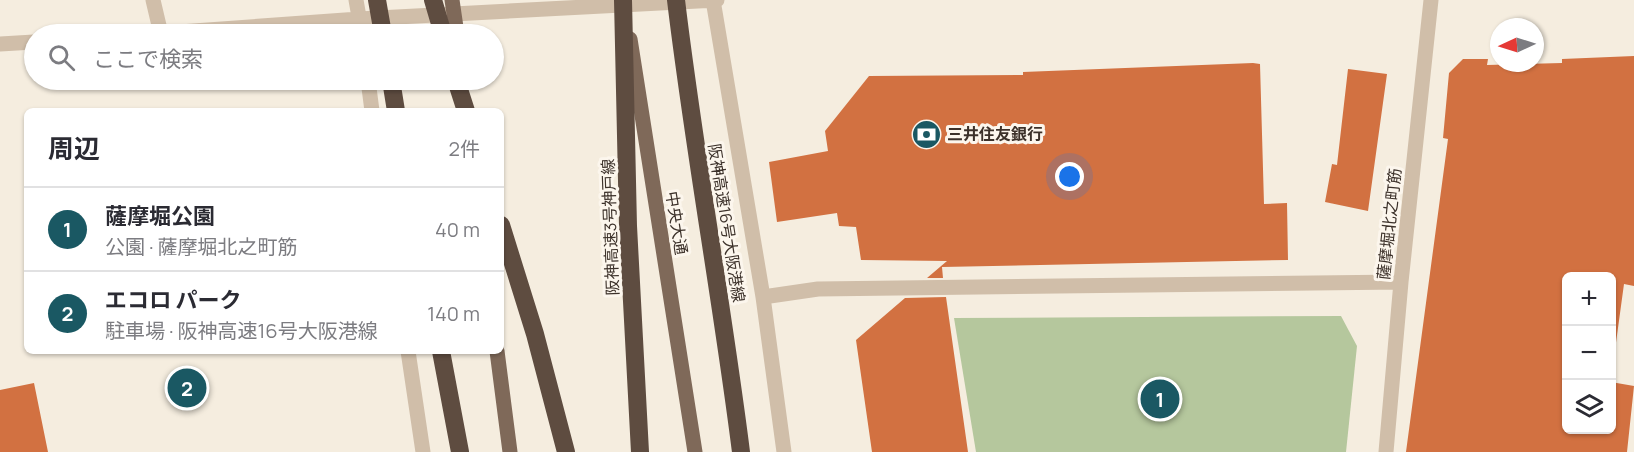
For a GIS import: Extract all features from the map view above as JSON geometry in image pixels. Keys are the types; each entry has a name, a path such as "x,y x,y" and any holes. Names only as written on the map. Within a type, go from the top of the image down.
{"highway":[{"path":"377,0 381,24"},
{"path":"433,0 440,24"},
{"name":"阪神高速16号大阪港線","path":"676,0 690,119 728,354 741,452"},
{"name":"阪神高速3号神戸線","path":"624,2 628,226 640,452"},
{"path":"393,90 396,108"},
{"path":"459,90 465,108"},
{"path":"504,235 535,334 566,452"},
{"path":"442,354 460,452"}],"main road":[{"name":"中央大通","path":"624,2 695,452"},
{"path":"453,7 455,24"},
{"path":"463,90 466,108"},
{"path":"497,354 510,452"}],"street":[{"path":"153,0 159,24"},
{"path":"356,0 360,24"},
{"path":"374,24 453,7 715,0 763,297 784,452"},
{"name":"薩摩堀北之町筋","path":"1386,452 1401,282 1431,0"},
{"path":"0,44 24,43"},
{"path":"369,90 372,108"},
{"path":"763,297 818,290 1401,282"},
{"path":"408,354 423,452"}],"green space":[{"path":"1341,316 1357,346 1346,452 976,452 954,318"}],"building":[{"path":"1634,56 1634,286 1624,284 1616,342 1616,272 1562,272 1562,434 1616,434 1616,383 1634,386 1627,452 1406,452 1448,139 1443,138 1449,73 1463,59 1488,59 1487,65 1490,65 1490,72 1544,72 1544,63 1562,63 1562,59"},
{"path":"1260,64 1264,204 1287,203 1288,260 942,267 943,278 927,278 947,261 861,260 856,227 839,226 837,213 777,222 769,162 828,151 825,131 869,76 1023,75 1023,72"},
{"path":"1348,69 1387,74 1368,211 1325,202 1332,164 1337,165"},
{"path":"946,297 968,452 872,452 856,340 905,298"},
{"path":"34,383 48,452 0,452 0,390"}],"place":[{"name":"三井住友銀行","path":"926,134"},
{"name":"エコロ パーク","path":"187,388"},
{"name":"薩摩堀公園","path":"1160,399"}]}
